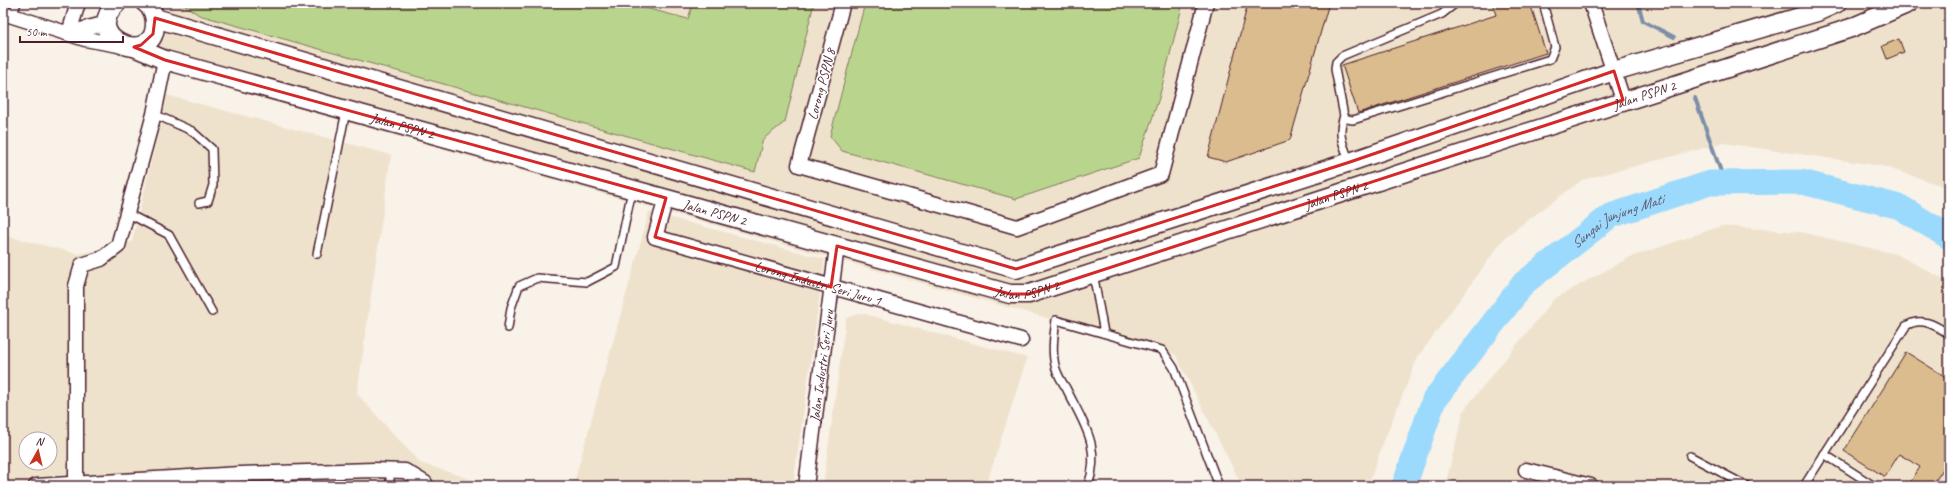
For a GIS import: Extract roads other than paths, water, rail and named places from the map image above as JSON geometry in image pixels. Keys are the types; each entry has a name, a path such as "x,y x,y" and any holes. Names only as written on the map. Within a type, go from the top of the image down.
{"street":[{"path":"69,33 78,3"},
{"name":"Lorong PSPN 8","path":"843,3 799,165 1017,227 1162,174 1206,3"},
{"path":"1591,3 1623,100"},
{"name":"Jalan PSPN 2","path":"149,7 1016,269 1350,162 1614,71 1817,12 1837,3"},
{"name":"Jalan PSPN 2","path":"110,11 108,31 112,38 130,47 165,60 347,109 1010,294 1029,294 1623,100 1851,28 1909,3"},
{"path":"11,11 97,42 130,47 141,45 153,34 149,7"},
{"path":"69,33 110,11"},
{"path":"76,483 76,286 82,265 101,259 118,246 154,114 165,60"},
{"name":"Lorong Industri Seri Juru 1","path":"666,198 656,237 1021,340"},
{"name":"Jalan Industri Seri Juru","path":"806,486 837,246"},
{"path":"1526,470 1591,486"},
{"path":"36,486 76,483 140,483 288,479 390,471 405,471 425,483 426,486"}],"lane":[{"path":"1350,162 1340,133 1344,116 1335,69 1336,62 1342,56 1442,14 1456,3"},
{"path":"1344,116 1347,119 1353,120 1550,59 1555,47 1543,3"},
{"path":"317,254 347,109"},
{"path":"154,114 192,131 212,149 212,185 208,201 200,203"},
{"path":"508,328 511,308 520,286 537,278 587,282 616,267 632,189"},
{"path":"127,213 169,234 212,312"},
{"path":"1093,273 1104,334"},
{"path":"1088,486 1093,471 1094,452 1086,428 1056,369 1053,351 1056,320 1162,350 1174,368 1219,486"},
{"path":"1804,486 1906,326 1913,321 1923,321 1935,325 1949,334"},
{"path":"1824,454 1874,486"},
{"path":"1690,456 1747,486"},
{"path":"390,471 390,486"}],"waterway":[{"path":"1638,3 1643,21 1674,37"},
{"path":"1695,98 1725,183"},
{"name":"Sungai Junjung Mati","path":"1404,486 1434,400 1524,283 1610,216 1710,183 1802,182 1900,207 1949,237"}]}
